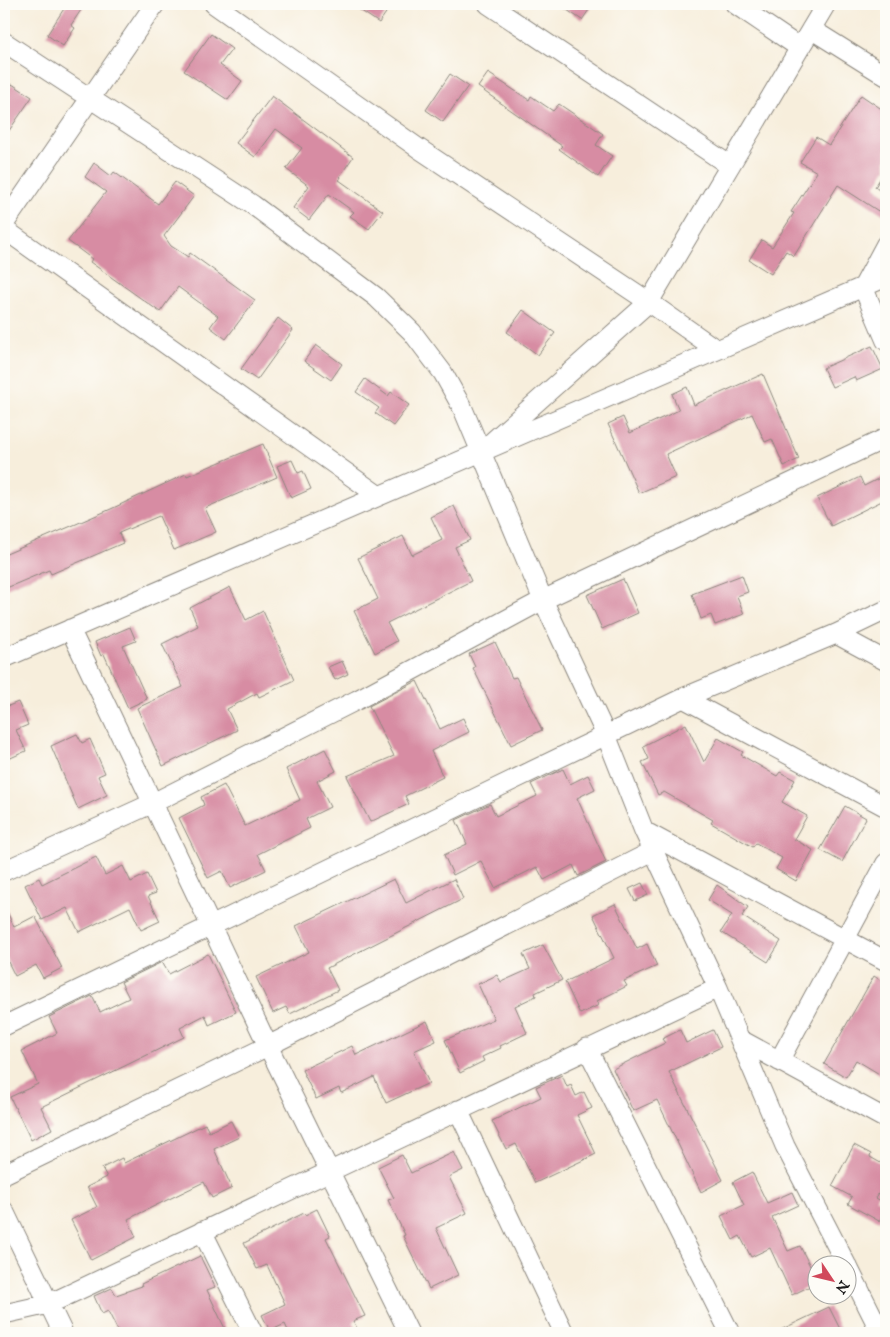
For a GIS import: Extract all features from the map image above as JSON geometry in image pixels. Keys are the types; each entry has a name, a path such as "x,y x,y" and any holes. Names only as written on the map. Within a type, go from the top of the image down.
{"street":[{"path":"4,224 155,4"},
{"path":"214,4 418,148 649,302 717,350"},
{"path":"488,4 729,165"},
{"path":"735,4 800,48"},
{"path":"481,452 649,302 826,4"},
{"path":"812,29 886,76"},
{"path":"4,42 252,205 376,297 412,332 443,373 464,409 543,600 606,735 653,851 742,1040 785,1146 841,1254"},
{"path":"4,229 378,496"},
{"path":"863,287 886,244"},
{"path":"4,658 886,277"},
{"path":"863,287 886,341"},
{"path":"4,872 153,803 357,700 543,600 886,438"},
{"path":"4,1026 683,698 836,634 886,610"},
{"path":"70,629 268,1046 409,1333"},
{"path":"836,634 886,661"},
{"path":"683,698 886,808"},
{"path":"644,831 886,961"},
{"path":"4,1174 268,1046 653,851"},
{"path":"780,1061 886,863"},
{"path":"4,1314 49,1304 587,1048 718,988"},
{"path":"742,1040 886,1119"},
{"path":"587,1048 730,1333"},
{"path":"458,1110 564,1333"},
{"path":"4,1211 63,1333"},
{"path":"202,1231 253,1333"},
{"path":"858,1287 882,1333"}],"building":[{"path":"67,4 85,4 71,25 75,28 63,46 47,35"},
{"path":"351,4 392,4 379,23"},
{"path":"558,4 593,4 582,20"},
{"path":"211,34 232,49 220,65 242,81 228,100 184,71"},
{"path":"488,73 529,100 531,96 553,111 559,104 603,134 596,145 612,156 598,177 559,149 562,146 478,87"},
{"path":"450,74 468,86 443,122 426,110"},
{"path":"12,84 32,97 4,138 4,97"},
{"path":"861,95 886,112 886,169 875,187 886,195 886,216 838,185 794,256 786,251 771,274 749,260 762,240 772,247 794,213 791,212 817,172 800,162 816,137 829,145"},
{"path":"272,96 353,157 339,180 383,211 369,229 350,216 354,212 329,194 309,220 293,208 309,186 286,169 302,148 276,129 255,157 236,143"},
{"path":"94,163 111,176 114,172 158,204 175,182 194,196 164,236 171,246 188,257 190,253 255,300 226,339 210,327 218,316 178,287 160,312 90,262 92,259 68,241 106,192 85,177"},
{"path":"523,310 555,333 538,355 507,332"},
{"path":"278,318 293,330 257,380 241,369"},
{"path":"316,345 342,364 331,380 304,361"},
{"path":"872,346 883,369 856,381 854,377 832,387 823,368"},
{"path":"763,374 799,459 784,466 772,439 765,442 752,414 666,454 676,477 639,493 608,424 623,417 630,433 679,410 672,394 687,387 694,405"},
{"path":"365,379 388,396 391,392 409,405 393,426 375,413 379,408 356,392"},
{"path":"263,444 277,477 205,508 216,532 174,550 159,516 119,533 123,543 51,574 49,570 4,589 4,555 186,474 187,476"},
{"path":"292,460 298,473 303,471 311,489 291,498 277,466"},
{"path":"886,475 886,499 831,526 817,498 860,477 864,486"},
{"path":"454,506 470,540 455,547 471,581 387,623 397,641 375,653 354,611 378,599 358,558 403,536 412,555 442,540 431,517"},
{"path":"742,575 748,592 737,596 744,614 715,625 711,615 701,619 692,594"},
{"path":"623,579 638,613 602,629 587,595"},
{"path":"230,587 246,620 263,611 294,680 259,697 257,693 227,709 237,730 163,766 137,708 183,687 162,644 198,626 190,608"},
{"path":"130,627 136,641 123,646 147,699 128,708 104,654 101,656 95,642"},
{"path":"495,642 512,678 516,677 542,730 511,745 473,668 475,667 469,654"},
{"path":"342,661 348,674 335,680 328,667"},
{"path":"417,681 440,729 463,718 469,732 431,751 443,777 405,796 409,804 370,822 347,776 394,756 369,706"},
{"path":"4,701 6,707 18,702 28,725 16,730 26,751 4,761"},
{"path":"686,724 704,762 718,738 743,752 741,755 777,776 780,772 795,780 782,802 807,816 794,839 813,850 796,881 776,869 782,858 756,843 753,847 711,823 713,820 664,792 658,795 642,762 649,759 643,746"},
{"path":"77,734 82,743 90,739 105,773 98,776 107,795 78,809 51,746"},
{"path":"325,749 336,771 317,781 330,807 306,819 310,828 258,854 266,870 230,888 222,871 208,878 179,818 204,805 201,797 224,785 245,826 300,800 286,769"},
{"path":"563,769 570,784 588,775 595,789 577,798 606,862 578,876 573,865 544,880 537,867 495,888 481,861 453,875 444,855 467,844 456,820 490,804 496,816 537,796 531,784"},
{"path":"845,806 866,818 842,862 820,850"},
{"path":"96,857 105,875 123,866 131,882 147,874 156,893 148,896 160,921 141,930 130,907 79,932 67,908 42,920 25,885 39,878 42,884"},
{"path":"394,879 406,903 454,879 463,899 327,968 338,990 290,1014 286,1007 273,1013 256,977 309,952 296,926"},
{"path":"642,883 648,895 635,901 629,889"},
{"path":"717,885 748,907 742,916 781,941 768,962 721,932 732,915 708,900"},
{"path":"615,904 637,949 647,944 657,966 624,981 627,986 597,1001 599,1005 580,1014 565,982 614,958 593,915"},
{"path":"4,905 14,927 35,916 62,968 43,978 36,965 15,976 4,954"},
{"path":"543,945 562,980 535,993 536,996 515,1006 527,1033 500,1046 501,1048 482,1057 484,1061 460,1073 445,1040 494,1019 478,984 497,975 501,982 530,969 523,954"},
{"path":"208,954 236,1012 209,1025 205,1015 180,1028 184,1037 41,1107 52,1129 31,1140 10,1097 38,1084 22,1051 57,1033 49,1017 92,996 100,1012 129,998 121,982 162,962 169,974"},
{"path":"874,976 886,984 886,1078 856,1060 846,1077 824,1064"},
{"path":"427,1021 436,1041 414,1051 429,1083 386,1103 374,1077 341,1093 339,1088 316,1099 302,1070 352,1046 356,1055"},
{"path":"680,1030 686,1043 713,1030 721,1047 669,1072 723,1180 701,1192 657,1100 633,1111 613,1069 665,1043 662,1039"},
{"path":"562,1075 567,1087 571,1085 576,1096 584,1092 592,1108 577,1115 596,1154 535,1183 516,1144 506,1149 492,1121 541,1097 536,1087"},
{"path":"231,1121 239,1137 214,1149 232,1188 212,1198 204,1182 128,1219 136,1237 91,1260 71,1220 97,1207 87,1187 107,1177 102,1168 122,1158 124,1163 205,1124 209,1132"},
{"path":"854,1145 871,1154 870,1157 886,1166 886,1180 876,1198 886,1204 886,1209 879,1221 848,1204 852,1197 832,1186"},
{"path":"454,1152 463,1170 449,1177 467,1213 436,1228 458,1275 429,1289 403,1236 405,1235 388,1200 394,1198 378,1167 402,1155 411,1173"},
{"path":"752,1172 767,1203 792,1192 798,1205 772,1217 788,1251 800,1246 808,1262 808,1287 792,1295 770,1248 751,1257 740,1236 733,1240 721,1216 744,1205 733,1182"},
{"path":"317,1209 330,1236 326,1238 365,1316 353,1321 360,1333 289,1333 285,1324 270,1331 262,1315 285,1304 267,1265 257,1269 244,1243 304,1213 305,1215"},
{"path":"200,1256 215,1287 207,1290 227,1333 119,1333 108,1311 102,1314 94,1296 112,1288 116,1295 142,1286 141,1284"},
{"path":"829,1307 842,1333 774,1333"}]}
